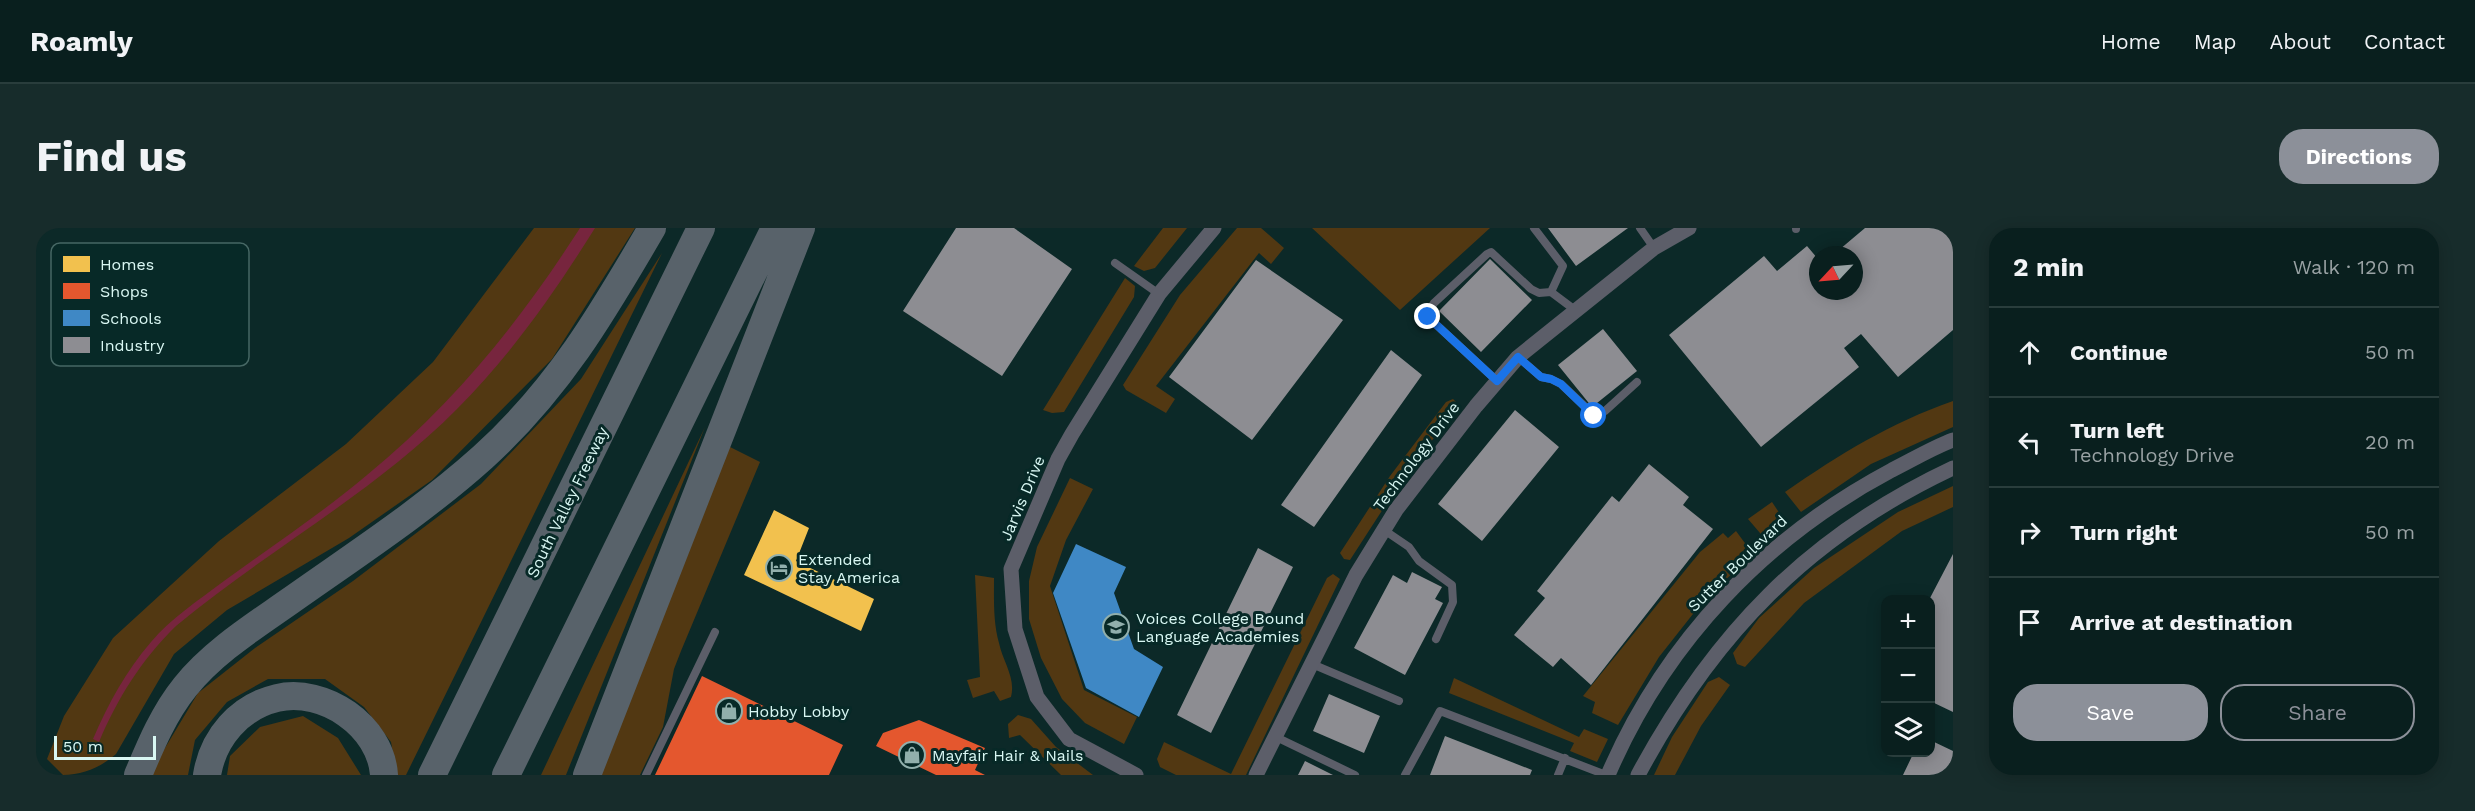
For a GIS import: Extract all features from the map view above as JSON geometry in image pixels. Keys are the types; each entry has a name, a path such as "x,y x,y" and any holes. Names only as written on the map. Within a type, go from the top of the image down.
{"highway":[{"path":"138,775 172,705 185,686 218,653 427,502 483,456 514,426 553,383 589,335 652,228"},
{"name":"South Valley Freeway","path":"432,775 701,228"},
{"path":"506,775 775,228"},
{"path":"587,775 801,228"},
{"path":"207,775 210,759 218,741 230,725 261,704 278,698 294,697 330,705 359,723 370,736 378,752 384,775"}],"street":[{"name":"Jarvis Drive","path":"1136,775 1069,739 1037,697 1015,629 1011,569 1058,459 1159,294 1214,228"},
{"name":"Technology Drive","path":"1256,775 1356,575 1403,501 1497,381 1518,357 1575,310 1654,248 1685,229"},
{"name":"Sutter Boulevard","path":"1607,775 1641,706 1684,642 1713,608 1803,524 1869,482 1953,440"},
{"path":"1638,775 1661,733 1712,657 1768,594 1824,545 1885,504 1953,468"}],"lane":[{"path":"1534,228 1563,266 1551,292"},
{"path":"1641,228 1654,248"},
{"path":"1497,381 1428,317 1428,312 1434,303 1491,252 1531,289 1551,292 1575,310"},
{"path":"1115,262 1159,294"},
{"path":"1518,357 1541,377 1561,384 1594,416 1605,411 1637,382"},
{"path":"1384,530 1409,547 1419,561 1452,585 1453,602 1436,639"},
{"path":"646,775 715,632"},
{"path":"1312,664 1399,701"},
{"path":"1406,775 1440,711 1607,775"},
{"path":"1276,737 1355,775"},
{"path":"1558,775 1565,758"}],"shaded area":[{"path":"534,228 635,228 552,359 432,480 349,538 227,610 174,654 116,754 91,769 78,774 63,775 47,759 64,716 113,638 219,541 346,444 433,362"},
{"path":"580,228 595,228 564,276 514,345 457,409 391,468 211,598 176,626 141,666 114,710 99,742 93,739 126,676 159,633 195,602 350,489 429,419 484,360 509,329"},
{"path":"1163,228 1187,228 1155,268 1144,271 1134,266"},
{"path":"1237,228 1261,228 1284,248 1271,264 1259,253 1156,386 1175,399 1166,413 1126,390 1123,385 1180,295"},
{"path":"1312,228 1490,228 1400,310"},
{"path":"662,253 406,775 397,775 391,742 364,707 325,679 268,679 227,702 195,740 188,775 152,775 159,758 198,693 255,648 353,581 481,484 581,379"},
{"path":"1125,278 1135,286 1134,297 1064,412 1052,413 1043,410"},
{"path":"1453,399 1458,404 1455,411 1405,475 1350,560 1344,559 1340,553 1390,476 1446,402"},
{"path":"1953,401 1953,427 1871,464 1801,512 1785,492 1866,440 1908,419"},
{"path":"705,427 566,775 541,775"},
{"path":"728,446 760,462 674,669 663,727 640,775 596,775"},
{"path":"1070,478 1093,489 1066,540 1050,586 1084,690 1137,717 1124,744 1085,723 1062,699 1041,658 1029,619 1029,581 1037,547"},
{"path":"1953,486 1953,507 1902,531 1804,603 1745,667 1737,664 1733,653 1759,618 1814,568 1898,512"},
{"path":"1772,502 1786,523 1766,540 1748,519"},
{"path":"1736,531 1753,554 1704,600 1659,657 1618,725 1592,713 1595,702 1583,696 1700,552 1723,533 1728,538"},
{"path":"1333,574 1340,579 1246,775 1176,775 1160,767 1157,759 1164,742 1231,774 1327,578"},
{"path":"975,575 994,578 996,627 1012,683 1011,697 1000,701 994,691 973,698 967,680 980,677"},
{"path":"1719,677 1730,685 1701,726 1675,775 1654,775 1672,737 1708,682"},
{"path":"1454,678 1579,737 1584,729 1608,739 1597,762 1570,751 1574,743 1449,693"},
{"path":"1018,715 1031,719 1056,747 1093,775 1061,775 1020,735 1009,738 1008,724"},
{"path":"303,716 338,738 361,775 227,775 230,756 260,727"}],"building: Homes":[{"name":"Extended Stay America","path":"774,510 809,528 796,561 874,599 861,631 744,575"}],"building: Shops":[{"name":"Hobby Lobby","path":"702,676 843,745 829,775 655,775"},
{"path":"919,720 985,748 975,770 985,775 936,775 876,746 883,733"}],"building: Schools":[{"path":"1076,544 1126,567 1114,593 1134,649 1163,667 1139,717 1086,688 1053,593"}],"building: Industry":[{"path":"956,228 1014,228 1072,269 1002,376 903,311"},
{"path":"1548,228 1628,228 1576,266"},
{"path":"1865,228 1953,228 1953,330 1898,377 1861,334 1844,348 1859,367 1761,447 1669,335 1764,256 1777,271 1807,246 1809,248 1809,300 1863,300 1863,246 1844,246"},
{"path":"1490,259 1532,300 1481,352 1439,311"},
{"path":"1256,260 1343,320 1252,440 1169,377"},
{"path":"1603,329 1637,371 1592,407 1558,365"},
{"path":"1391,350 1422,375 1314,527 1281,505"},
{"path":"1515,410 1559,447 1482,541 1438,504"},
{"path":"1649,464 1689,497 1683,505 1713,529 1591,685 1561,658 1553,667 1514,635 1545,598 1537,591 1612,496 1619,502"},
{"path":"1258,548 1293,567 1211,733 1177,715"},
{"path":"1953,554 1953,712 1935,703 1935,595 1932,595"},
{"path":"1412,572 1442,587 1435,599 1443,603 1405,675 1354,648 1393,575 1407,583"},
{"path":"1329,694 1380,716 1364,753 1313,731"},
{"path":"1445,736 1532,770 1530,775 1430,775"},
{"path":"1935,742 1953,751 1953,775 1903,775 1912,757 1935,757"},
{"path":"1305,761 1333,775 1298,775"}],"place":[{"name":"Extended Stay America","path":"779,568"},
{"name":"Voices College Bound Language Academies","path":"1116,627"},
{"name":"Hobby Lobby","path":"729,711"},
{"name":"Mayfair Hair & Nails","path":"912,755"}],"route":[{"path":"1428,317 1497,381 1518,357 1541,377 1561,384 1594,416"}]}
